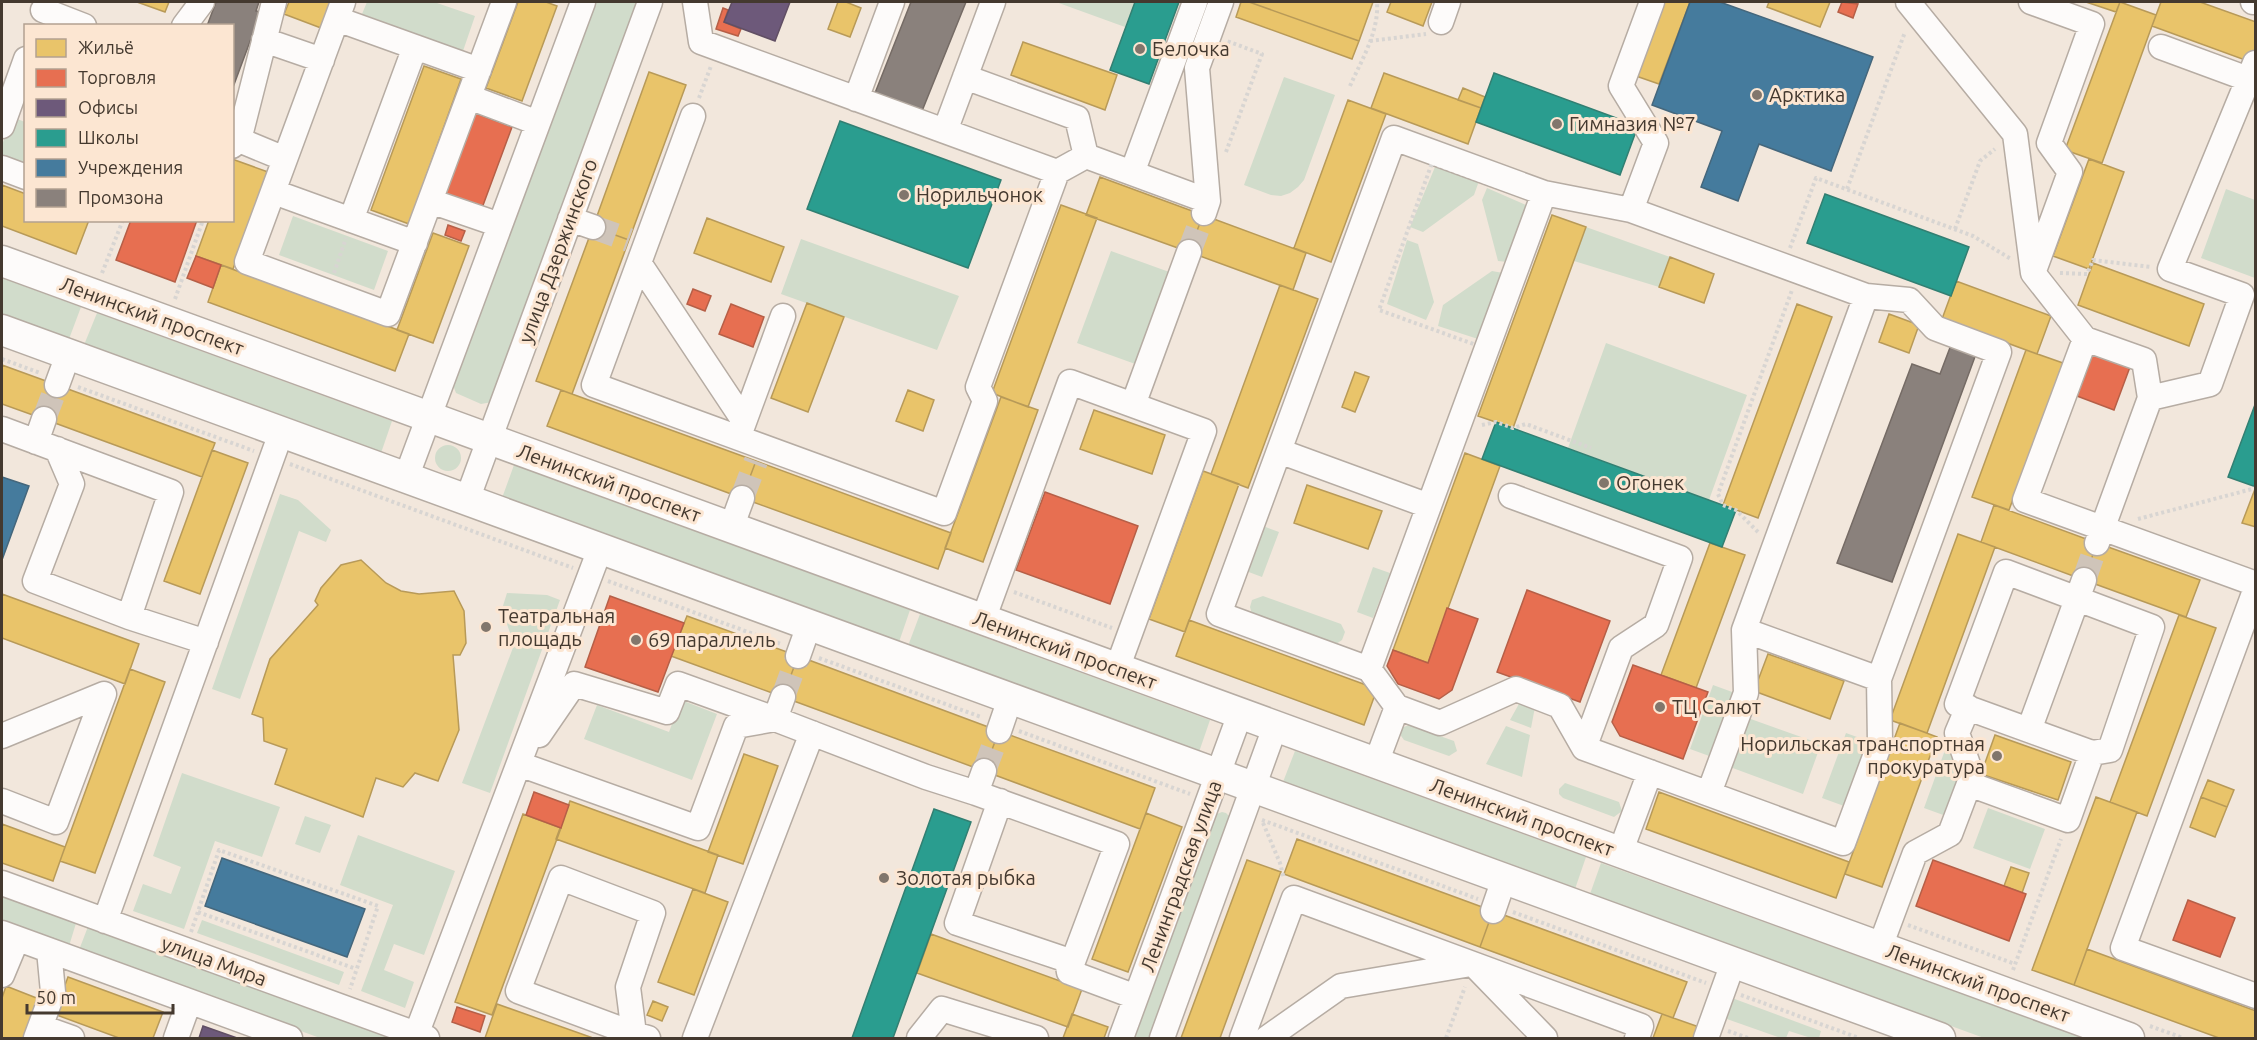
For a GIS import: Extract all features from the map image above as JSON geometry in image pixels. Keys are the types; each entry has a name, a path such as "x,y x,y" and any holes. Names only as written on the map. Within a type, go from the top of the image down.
{"main road":[{"name":"Ленинский проспект","path":"2,261 2129,1038"},
{"path":"2,330 1253,787 1497,898 1728,976 1940,1038"}],"street":[{"path":"186,24 202,2"},
{"path":"274,2 236,143 285,159"},
{"path":"478,70 415,47 340,10 247,262 388,314 504,2"},
{"path":"406,478 583,2"},
{"name":"улица Дзержинского","path":"467,500 650,2"},
{"path":"695,2 701,42 1057,172"},
{"path":"856,99 892,2"},
{"path":"945,131 993,2"},
{"path":"1132,173 1195,2"},
{"path":"638,250 741,429 759,454 945,513 986,401 978,387 1057,172 1086,156 1132,173 1206,208 1197,68 1221,2"},
{"path":"1631,210 1656,143 1621,86 1652,2"},
{"path":"2031,2 2092,24 2049,143"},
{"path":"1911,5 2015,134 2033,273 2085,339 2144,360 2150,398 2100,535"},
{"path":"42,12 78,24"},
{"path":"264,40 322,60"},
{"path":"351,220 415,47"},
{"path":"2150,398 2210,384 2242,296 2170,269 2253,75 2161,47"},
{"path":"2,126 18,102 24,70"},
{"path":"965,77 1077,118 1086,156"},
{"path":"469,97 538,123"},
{"path":"693,116 638,250 594,385 741,429"},
{"path":"2015,134 2049,143 2070,172 2033,273"},
{"path":"1394,138 1539,196 1631,210 1866,296 1909,300 1935,328 1999,352 1879,679 1880,743 1843,843 1584,748 1560,706 1516,690 1440,723 1397,707 1369,669 1219,614 1394,138"},
{"path":"2,168 24,176"},
{"path":"274,192 415,243"},
{"path":"1369,669 1539,196"},
{"path":"430,201 501,225"},
{"path":"570,219 593,227"},
{"path":"1133,405 1189,252"},
{"path":"1709,793 1746,693 1743,630 1866,296"},
{"path":"741,429 783,316"},
{"path":"2085,339 2025,500 2100,535 2256,586 2123,948 2256,996"},
{"path":"57,385 68,355"},
{"path":"983,620 1070,382 1133,405 1204,431 1117,669"},
{"path":"44,419 46,445 72,484 35,581 129,617 206,642"},
{"path":"2,429 171,492 129,617"},
{"path":"105,921 281,433"},
{"path":"1279,451 1429,506"},
{"path":"1511,496 1680,558 1656,625 1621,648 1584,748"},
{"path":"731,528 742,498"},
{"path":"422,1036 519,764 600,549"},
{"path":"2006,572 2080,589 2152,627 2110,750 2092,753 1957,704 2006,572"},
{"path":"2029,730 2080,589"},
{"path":"798,657 809,625"},
{"path":"1743,630 1879,679"},
{"path":"519,764 574,684 667,712 678,684 779,708 812,733 926,777 980,782 1000,801 1118,844 1069,972"},
{"path":"2,736 104,694 57,822 2,801"},
{"path":"999,730 1010,699"},
{"path":"1376,764 1397,707"},
{"path":"1880,947 1915,853 1950,834 1972,777 1958,734 1968,707"},
{"path":"519,764 698,828 736,726 779,708"},
{"name":"Ленинградская улица","path":"1121,1038 1240,714"},
{"name":"Ленинградская улица","path":"1162,1038 1275,726"},
{"path":"695,1038 812,733"},
{"path":"1969,784 2068,820 2092,753"},
{"path":"1620,853 1650,772"},
{"path":"1000,801 957,922 1067,960 1069,972"},
{"path":"561,878 653,913 628,987 641,1036 518,991 561,878"},
{"name":"улица Мира","path":"2,883 422,1036"},
{"path":"1242,1038 1294,898 1476,955 1641,1026 1636,1038"},
{"path":"2,975 10,936 290,1038"},
{"path":"49,950 53,992 38,1032 72,1038"},
{"path":"1267,1038 1341,986 1476,955"},
{"path":"1476,955 1545,1038"},
{"path":"1069,972 1136,997"},
{"path":"1706,1038 1728,976"},
{"path":"176,1038 189,1002"},
{"path":"919,1038 942,1009 1036,1038"}],"path":[{"path":"1350,86 1370,41 1378,16 1377,2"},
{"path":"1847,189 1911,5"},
{"path":"1370,41 1424,36 1444,12"},
{"path":"1209,35 1262,54 1224,159"},
{"path":"693,116 718,48"},
{"path":"1955,229 1980,161 2015,134"},
{"path":"1432,163 1539,196 1479,346 1379,310 1432,163"},
{"path":"1774,547 1736,510 1723,505 1718,494 1791,268 1807,203 1816,178 1973,236 2033,273 2087,274 2093,260 2170,269"},
{"path":"328,292 351,220"},
{"path":"100,277 122,222"},
{"path":"167,322 202,222"},
{"path":"1457,429 1496,422 1513,428 1526,424 1590,448"},
{"path":"2100,535 2256,488"},
{"path":"996,585 1129,634"},
{"path":"1262,820 1728,976 1858,1038"},
{"path":"2004,993 2068,820"},
{"path":"189,938 219,850 378,906 348,993"},
{"path":"198,912 356,969"},
{"path":"1890,919 2015,964"},
{"path":"1446,1038 1476,955"}],"green space":[{"path":"367,2 434,2 475,16 463,51 362,14"},
{"path":"593,2 640,2 492,402 481,404 456,393 453,385"},
{"path":"1056,2 1135,2 1125,27"},
{"path":"1284,77 1335,95 1304,180 1290,193 1281,196 1271,195 1244,185"},
{"path":"12,117 24,122 24,164 2,155 2,145"},
{"path":"1435,167 1479,181 1474,195 1423,232 1410,227"},
{"path":"1487,188 1526,205 1508,262 1498,261 1482,200"},
{"path":"2226,189 2255,200 2255,278 2201,258"},
{"path":"293,216 388,251 374,290 279,255"},
{"path":"1586,227 1670,257 1659,287 1574,261"},
{"path":"801,239 959,296 937,350 781,294"},
{"path":"1407,240 1418,244 1434,302 1426,320 1387,304"},
{"path":"1111,251 1172,273 1138,365 1077,343"},
{"path":"1492,271 1503,273 1478,339 1438,326 1443,305"},
{"path":"2,278 81,307 69,339 2,315"},
{"path":"97,313 392,421 381,453 84,345"},
{"path":"1606,343 1747,395 1709,500 1568,448"},
{"path":"448,445 457,449 461,458 457,467 448,471 439,467 435,458 439,449"},
{"path":"514,465 910,610 899,642 502,498"},
{"path":"280,494 298,500 331,530 326,542 299,531 240,699 212,689"},
{"path":"1263,526 1279,532 1262,577 1246,571"},
{"path":"1373,567 1390,573 1373,618 1357,612"},
{"path":"507,593 547,595 560,600 490,793 462,783 514,645 502,609"},
{"path":"1263,596 1341,624 1345,632 1342,640 1336,644 1252,614 1250,607 1252,600"},
{"path":"920,614 1210,720 1199,752 908,646"},
{"path":"1713,685 1735,693 1712,757 1690,749"},
{"path":"681,700 717,714 692,780 584,739 597,705 669,732"},
{"path":"1520,702 1535,707 1531,728 1510,720"},
{"path":"1748,718 1821,744 1803,794 1730,767"},
{"path":"1409,725 1454,741 1457,751 1449,756 1404,740 1399,733 1401,728"},
{"path":"1506,726 1530,735 1522,777 1486,764"},
{"path":"1846,733 1868,741 1844,806 1822,798"},
{"path":"1949,739 1961,774 1946,816 1924,808"},
{"path":"1295,751 1586,857 1575,889 1283,782"},
{"path":"182,773 280,807 262,857 215,841 184,929 133,911 143,884 171,894 181,867 153,856"},
{"path":"1565,783 1619,802 1622,811 1614,817 1563,798 1559,794 1559,789"},
{"path":"1988,808 2045,829 2030,869 1973,848"},
{"path":"1222,812 1232,819 1154,1038 1132,1038 1214,815"},
{"path":"305,816 331,825 320,853 295,844"},
{"path":"358,835 455,871 424,955 394,944 384,970 414,982 405,1008 361,991 393,905 340,885"},
{"path":"1601,863 2083,1038 1984,1038 1590,894"},
{"path":"2,892 77,920 69,946 2,922"},
{"path":"202,920 344,972 339,985 197,933"},
{"path":"89,924 400,1038 320,1038 79,950"},
{"path":"1732,998 1821,1031 1819,1038 1811,1038 1789,1031 1786,1038 1781,1038 1724,1018"}],"building: Жильё":[{"path":"137,2 169,2 165,12"},
{"path":"289,2 331,2 321,28 284,14"},
{"path":"518,2 546,2 557,6 522,101 486,88"},
{"path":"838,2 846,2 861,8 850,37 828,29"},
{"path":"1241,2 1249,2 1359,41 1352,59 1236,17"},
{"path":"1249,2 1373,2 1359,41"},
{"path":"1391,2 1432,2 1423,26 1387,12"},
{"path":"1663,2 1690,2 1659,84 1636,76"},
{"path":"1769,2 1830,2 1820,27 1767,7"},
{"path":"2086,2 2120,2 2116,12"},
{"path":"2120,2 2156,15 2102,163 2065,150"},
{"path":"2161,2 2200,2 2256,22 2256,64 2152,26"},
{"path":"1023,42 1117,75 1105,110 1011,75"},
{"path":"424,66 461,79 409,224 371,210"},
{"path":"649,72 686,85 629,240 593,227"},
{"path":"1384,73 1481,108 1468,144 1371,108"},
{"path":"1463,88 1485,97 1481,108 1458,100"},
{"path":"1348,100 1386,114 1331,262 1294,248"},
{"path":"2089,159 2124,172 2089,269 2053,256"},
{"path":"234,160 268,172 233,269 196,256 208,222 234,222"},
{"path":"1100,177 1203,215 1189,252 1086,215"},
{"path":"2,185 24,193 24,222 88,222 76,254 2,226"},
{"path":"1061,205 1097,218 1028,407 992,393"},
{"path":"1203,215 1306,253 1293,290 1189,252"},
{"path":"1552,215 1586,227 1513,428 1478,416"},
{"path":"707,218 784,247 771,282 694,253"},
{"path":"593,227 629,240 572,394 536,381"},
{"path":"433,233 469,246 433,343 397,330"},
{"path":"1670,257 1714,274 1704,303 1659,287"},
{"path":"2093,263 2204,304 2189,346 2078,305"},
{"path":"221,265 409,334 395,371 208,302"},
{"path":"1956,281 2051,316 2037,354 1942,319"},
{"path":"1280,285 1318,299 1248,488 1211,474"},
{"path":"807,303 844,317 808,412 771,398"},
{"path":"1797,304 1832,317 1758,518 1723,505"},
{"path":"1889,314 1919,325 1909,353 1879,342"},
{"path":"2026,350 2063,363 2009,510 1972,497"},
{"path":"2,365 57,385 44,419 2,404"},
{"path":"1355,372 1369,377 1355,412 1342,407"},
{"path":"57,385 215,443 202,477 44,419"},
{"path":"561,390 756,461 742,498 547,426"},
{"path":"908,390 934,400 923,431 896,421"},
{"path":"1001,397 1038,410 983,562 945,548"},
{"path":"1094,410 1165,435 1152,474 1080,449"},
{"path":"212,450 248,463 200,594 164,581"},
{"path":"1465,453 1500,466 1428,663 1393,650"},
{"path":"756,461 951,533 938,569 742,498"},
{"path":"1203,471 1239,484 1185,632 1149,619"},
{"path":"1307,485 1382,511 1368,549 1294,523"},
{"path":"2256,489 2256,527 2242,523"},
{"path":"1994,505 2097,543 2084,580 1981,542"},
{"path":"1958,534 1995,547 1927,733 1890,720"},
{"path":"1710,543 1745,555 1696,688 1661,675"},
{"path":"2097,543 2200,580 2186,617 2084,580"},
{"path":"361,560 386,583 401,591 419,594 454,591 464,611 466,643 460,655 453,655 459,730 438,781 415,773 403,787 376,778 363,817 275,784 287,749 264,741 263,718 252,714 270,659 318,605 315,601 321,588 341,565"},
{"path":"2,594 139,644 125,684 2,638"},
{"path":"2179,615 2216,628 2147,816 2110,802"},
{"path":"687,616 798,656 783,697 671,656"},
{"path":"1189,620 1377,689 1364,725 1176,656"},
{"path":"1768,654 1844,681 1830,719 1754,691"},
{"path":"798,656 999,731 984,771 783,697"},
{"path":"130,669 165,682 95,873 60,861"},
{"path":"1900,723 1937,737 1882,887 1845,874"},
{"path":"999,731 1155,788 1140,829 984,771"},
{"path":"1995,735 2071,762 2058,800 1981,774"},
{"path":"744,754 778,766 743,864 708,852"},
{"path":"2208,780 2234,790 2227,807 2201,797"},
{"path":"1659,792 1849,862 1836,898 1646,829"},
{"path":"2096,797 2137,812 2074,985 2032,970"},
{"path":"2201,797 2227,807 2215,837 2190,827"},
{"path":"570,801 718,855 705,893 556,839"},
{"path":"1146,813 1182,827 1128,972 1092,959"},
{"path":"523,814 561,828 492,1015 455,1002"},
{"path":"2,824 65,847 53,881 2,863"},
{"path":"1297,839 1493,911 1480,947 1284,874"},
{"path":"1247,860 1281,872 1220,1038 1181,1038"},
{"path":"2011,867 2029,873 2022,893 2004,886"},
{"path":"693,889 728,902 694,995 658,982"},
{"path":"1493,911 1687,982 1673,1018 1480,947"},
{"path":"931,934 1082,989 1068,1027 917,973"},
{"path":"2087,949 2256,1011 2256,1038 2219,1038 2074,985"},
{"path":"68,977 163,1012 153,1038 119,1038 54,1014"},
{"path":"6,986 39,999 25,1038 2,1038 2,998"},
{"path":"653,1001 668,1007 662,1021 647,1015"},
{"path":"497,1004 593,1038 485,1038"},
{"path":"1072,1014 1108,1027 1104,1038 1063,1038"},
{"path":"1662,1014 1699,1027 1695,1038 1653,1038"}],"building: Торговля":[{"path":"1842,2 1858,4 1853,18 1838,12"},
{"path":"723,8 728,10 724,22 741,29 738,36 716,29"},
{"path":"475,113 512,127 482,208 444,193"},
{"path":"130,222 196,222 175,282 116,260"},
{"path":"448,225 465,231 461,241 445,235"},
{"path":"196,256 221,265 213,288 187,278"},
{"path":"693,289 711,296 705,311 687,304"},
{"path":"731,304 764,317 753,347 719,334"},
{"path":"2093,353 2130,367 2114,410 2077,396"},
{"path":"1045,492 1138,526 1110,604 1016,570"},
{"path":"1527,590 1610,621 1580,702 1497,672"},
{"name":"69 параллель","path":"610,596 684,623 658,692 585,667"},
{"path":"1447,608 1478,619 1452,690 1439,699 1398,684 1387,666 1393,650 1428,663"},
{"name":"ТЦ Салют","path":"1633,665 1708,692 1683,759 1620,736 1612,722"},
{"path":"534,792 569,805 561,828 526,815"},
{"path":"1933,860 2026,894 2009,941 1916,906"},
{"path":"2188,900 2235,918 2220,957 2173,940"},
{"path":"457,1007 485,1016 480,1032 452,1022"}],"building: Офисы":[{"path":"732,2 790,2 775,41 724,22"},
{"path":"203,1026 237,1038 199,1038"}],"building: Школы":[{"name":"Белочка","path":"1135,2 1179,2 1149,84 1110,70"},
{"name":"Гимназия №7","path":"1494,73 1638,126 1620,175 1476,122"},
{"name":"Норильчонок","path":"840,121 1001,180 968,268 807,209"},
{"path":"1825,194 1969,247 1951,296 1807,243"},
{"path":"2256,402 2256,487 2228,477"},
{"name":"Огонек","path":"1496,422 1736,510 1722,547 1482,459"},
{"path":"934,809 971,822 893,1038 852,1038"}],"building: Учреждения":[{"name":"Арктика","path":"1690,2 1720,2 1873,57 1831,171 1759,144 1738,201 1701,187 1722,131 1652,105"},
{"path":"2,477 29,486 2,560"},
{"path":"222,858 365,909 347,957 205,906"}],"building: Промзона":[{"path":"216,2 259,2 256,11 261,12 234,85 234,24 208,24"},
{"path":"911,2 966,2 922,111 875,93"},
{"path":"1951,345 1976,354 1892,582 1837,563 1912,364 1940,374"}],"tunnel":[{"path":"1189,252 1203,215"},
{"path":"593,227 629,240"},
{"path":"44,419 57,385"},
{"path":"742,498 756,461"},
{"path":"2084,580 2097,543"},
{"path":"783,697 798,656"},
{"path":"984,771 999,731"}],"place":[{"name":"Белочка","path":"1140,49"},
{"name":"Арктика","path":"1757,95"},
{"name":"Гимназия №7","path":"1557,124"},
{"name":"Норильчонок","path":"904,195"},
{"name":"Огонек","path":"1604,483"},
{"name":"Театральная площадь","path":"486,627"},
{"name":"69 параллель","path":"636,640"},
{"name":"ТЦ Салют","path":"1660,707"},
{"name":"Норильская транспортная прокуратура","path":"1997,756"},
{"name":"Золотая рыбка","path":"884,878"}]}
